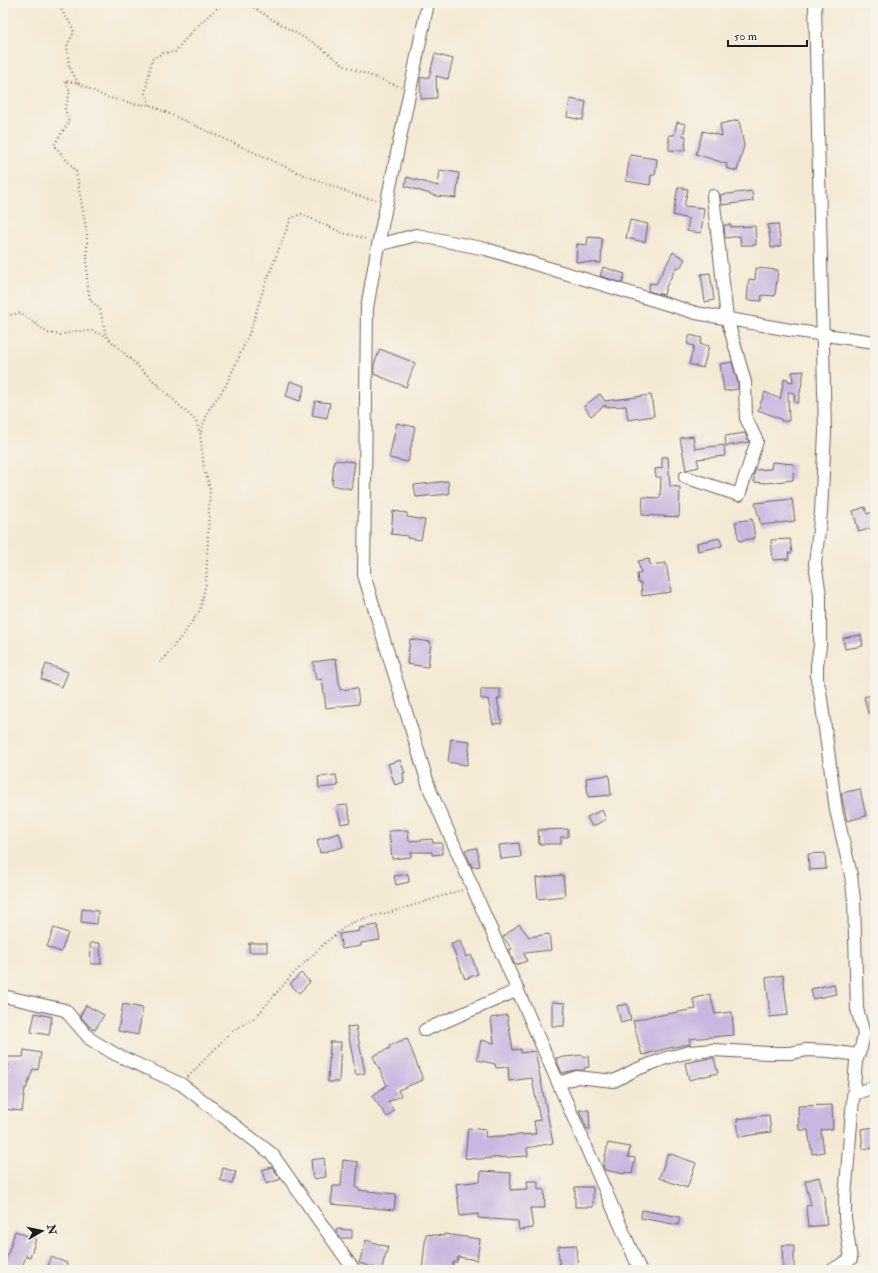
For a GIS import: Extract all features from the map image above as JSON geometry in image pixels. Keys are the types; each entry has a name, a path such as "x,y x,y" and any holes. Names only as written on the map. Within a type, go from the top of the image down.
{"street":[{"path":"428,3 378,245 367,308 364,575 430,790 640,1270"},
{"path":"815,3 820,152 821,305 824,334 823,380 825,432 822,506 815,564 820,595 820,646 817,665 817,679 820,691 836,810 851,875 854,900 857,1009 864,1034 856,1061 844,1198 853,1265 832,1270"},
{"path":"685,477 740,495 757,441 746,418 745,382 727,318 713,196"},
{"path":"378,245 416,236 486,249 696,313 875,342"},
{"path":"424,1030 518,990"},
{"path":"3,996 65,1010 90,1039 115,1054 181,1084 272,1154 354,1270"},
{"path":"559,1082 577,1077 614,1081 635,1070 666,1058 690,1052 712,1050 790,1053 807,1050 858,1055"},
{"path":"854,1094 875,1088"}],"path":[{"path":"57,3 74,32 67,46 69,66 78,83"},
{"path":"150,104 145,93 152,59 163,53 175,52 190,34 211,13 224,3"},
{"path":"247,3 273,20 317,45 345,66 410,90"},
{"path":"106,336 100,309 90,300 87,280 87,234 76,171 54,145 69,122 65,109 70,92 65,81 78,83 106,97 135,104 150,104 297,172 355,195 387,202"},
{"path":"200,433 208,411 225,386 251,329 263,290 291,218 301,214 343,233 360,237 378,245"},
{"path":"3,316 21,314 48,332 60,335 76,331 92,331 106,336 196,421 200,433 204,469 210,488 206,583 200,610 185,632 160,663"},
{"path":"181,1084 232,1031 256,1017 291,976 326,942 349,924 472,887"}],"building":[{"path":"435,54 453,59 448,79 436,76 437,98 421,99 420,78 429,77"},
{"path":"570,99 586,102 583,120 567,117"},
{"path":"739,120 744,146 737,171 726,168 727,164 696,154 703,131 722,136 720,124"},
{"path":"677,122 686,124 683,136 686,136 685,151 669,150 669,135 674,135"},
{"path":"630,155 657,159 655,175 651,175 650,185 626,181"},
{"path":"440,170 459,173 456,198 436,196 405,186 407,177 438,186"},
{"path":"678,187 688,189 684,206 704,208 701,233 687,231 689,219 673,215"},
{"path":"752,191 753,201 722,205 720,195"},
{"path":"630,220 648,224 645,242 626,238"},
{"path":"778,224 781,246 771,248 768,225"},
{"path":"724,225 731,225 731,227 755,226 756,245 741,245 740,236 725,238"},
{"path":"588,237 602,238 601,263 576,262 577,244 587,245"},
{"path":"673,252 685,259 680,268 677,266 666,287 664,295 648,291 650,283 656,284"},
{"path":"603,267 625,274 622,283 600,276"},
{"path":"756,268 778,270 775,296 762,295 761,301 747,300 749,279 755,280"},
{"path":"710,273 714,300 705,302 701,274"},
{"path":"690,335 702,338 700,344 709,346 703,368 689,364 694,346 687,344"},
{"path":"380,349 415,363 406,387 374,374 374,365"},
{"path":"732,362 738,383 738,389 724,391 720,364"},
{"path":"804,371 798,403 795,403 794,393 788,392 789,421 781,421 781,419 758,410 765,392 780,399 784,379 788,379 788,381 793,382 792,372"},
{"path":"290,381 305,386 300,401 286,396"},
{"path":"600,394 605,401 651,395 654,416 628,420 626,406 605,407 605,405 591,416 584,406"},
{"path":"315,401 330,403 327,418 312,415"},
{"path":"397,423 415,427 408,462 389,458"},
{"path":"745,433 749,442 726,446 725,436"},
{"path":"693,436 695,449 724,445 725,456 697,459 699,467 686,470 680,438"},
{"path":"662,457 668,457 670,486 680,487 679,517 642,515 643,497 660,498 661,477 656,477 655,469 662,468"},
{"path":"334,460 355,462 351,489 332,485"},
{"path":"772,462 794,464 793,480 766,483 754,482 755,470 771,469"},
{"path":"448,481 449,494 416,497 414,485"},
{"path":"792,499 795,521 761,525 755,503"},
{"path":"865,507 867,514 875,511 875,527 859,532 853,511"},
{"path":"393,511 407,513 407,517 425,520 421,540 407,538 408,536 391,534"},
{"path":"752,519 755,538 739,541 735,522"},
{"path":"720,538 722,546 698,551 697,543"},
{"path":"790,539 792,553 788,553 789,559 773,560 771,540"},
{"path":"649,559 650,565 666,563 671,592 642,596 641,583 638,583 637,574 641,574 638,561"},
{"path":"861,635 863,646 845,649 843,638"},
{"path":"410,639 431,642 428,667 407,664"},
{"path":"336,659 340,690 357,688 359,704 326,708 322,679 316,680 313,662"},
{"path":"46,664 68,672 62,687 41,679"},
{"path":"481,689 500,689 500,699 497,699 502,723 493,724 488,699 481,699"},
{"path":"875,694 875,712 868,713 864,697"},
{"path":"451,739 470,741 467,765 448,762"},
{"path":"400,760 405,773 403,773 404,782 395,785 388,764"},
{"path":"336,775 338,786 319,788 318,777"},
{"path":"609,775 611,795 588,797 586,778"},
{"path":"860,789 866,816 847,821 841,793"},
{"path":"347,805 351,822 341,824 337,806"},
{"path":"602,810 606,819 592,827 587,817"},
{"path":"568,829 568,837 561,837 561,844 539,844 538,830"},
{"path":"408,830 409,841 432,839 433,843 442,843 442,854 432,855 432,852 411,852 411,857 392,859 389,831"},
{"path":"339,833 343,847 320,853 317,840"},
{"path":"519,843 521,857 501,859 499,845"},
{"path":"477,848 480,866 472,867 465,850"},
{"path":"825,853 826,869 809,870 808,854"},
{"path":"408,874 409,882 396,885 394,876"},
{"path":"563,875 565,896 538,899 536,878"},
{"path":"82,909 98,911 97,924 81,922"},
{"path":"519,924 529,937 549,934 551,950 524,953 527,961 515,965 509,950 512,949 503,937"},
{"path":"377,925 380,940 361,943 361,946 342,949 339,934 360,931 359,928"},
{"path":"54,928 68,933 61,952 47,947"},
{"path":"460,941 466,957 471,955 478,974 465,979 451,944"},
{"path":"90,943 100,943 101,964 91,964"},
{"path":"249,943 267,943 267,952 249,952"},
{"path":"301,973 310,982 299,993 290,984"},
{"path":"783,975 788,1015 770,1017 766,978"},
{"path":"834,984 836,994 813,999 811,989"},
{"path":"710,994 715,1014 732,1012 734,1035 689,1039 690,1044 642,1055 633,1021 655,1015 696,1009 693,999"},
{"path":"552,1002 565,1003 564,1026 552,1026"},
{"path":"123,1004 143,1008 138,1035 118,1031"},
{"path":"627,1004 631,1020 621,1023 617,1006"},
{"path":"86,1005 104,1015 95,1030 80,1016"},
{"path":"35,1013 52,1017 49,1035 31,1032"},
{"path":"507,1015 513,1050 521,1049 521,1053 535,1051 553,1143 527,1148 528,1156 478,1159 465,1158 468,1128 486,1130 485,1137 536,1134 534,1121 540,1120 532,1078 509,1081 508,1067 496,1068 495,1064 477,1060 481,1040 494,1043 491,1018"},
{"path":"356,1026 365,1073 356,1075 347,1027"},
{"path":"407,1038 423,1080 398,1090 401,1096 388,1102 394,1111 387,1117 372,1096 387,1085 373,1056 390,1048 389,1046"},
{"path":"330,1042 341,1042 339,1082 328,1082"},
{"path":"24,1050 41,1053 38,1070 33,1069 26,1089 25,1088 22,1111 3,1109 3,1084 9,1065 3,1065 3,1057 23,1057"},
{"path":"583,1055 583,1057 588,1056 589,1067 584,1068 585,1070 575,1070 562,1073 556,1058"},
{"path":"714,1058 718,1073 689,1080 685,1063"},
{"path":"832,1105 833,1129 821,1130 824,1152 812,1154 808,1130 799,1130 798,1106"},
{"path":"579,1110 589,1110 590,1129 587,1129"},
{"path":"769,1115 771,1132 739,1137 737,1119"},
{"path":"875,1127 875,1148 863,1149 861,1129"},
{"path":"608,1143 630,1147 628,1157 635,1158 632,1174 605,1170 603,1167"},
{"path":"668,1153 696,1163 687,1188 659,1178"},
{"path":"324,1158 326,1177 313,1179 311,1160"},
{"path":"343,1160 358,1162 356,1188 359,1188 359,1190 396,1194 394,1210 331,1204 333,1186 341,1186"},
{"path":"272,1167 281,1179 266,1184 262,1170"},
{"path":"223,1168 236,1172 232,1184 220,1180"},
{"path":"481,1171 511,1173 510,1190 528,1189 527,1181 538,1181 538,1190 544,1189 545,1208 530,1208 533,1228 519,1230 518,1221 478,1218 478,1214 460,1216 456,1184 480,1181"},
{"path":"819,1177 825,1200 827,1225 808,1227 806,1206 811,1205 805,1181"},
{"path":"575,1187 593,1187 593,1207 575,1207"},
{"path":"642,1210 680,1217 678,1225 641,1218"},
{"path":"336,1229 352,1230 352,1238 340,1238"},
{"path":"15,1231 36,1239 30,1257 26,1256 21,1270 3,1270"},
{"path":"426,1234 444,1236 444,1234 480,1239 477,1260 458,1257 457,1262 453,1262 452,1270 422,1270"},
{"path":"366,1240 388,1247 381,1270 359,1263"},
{"path":"576,1245 578,1270 560,1270 558,1246"},
{"path":"782,1245 794,1245 794,1270 783,1270"},
{"path":"51,1257 67,1263 65,1270 47,1270"}]}
